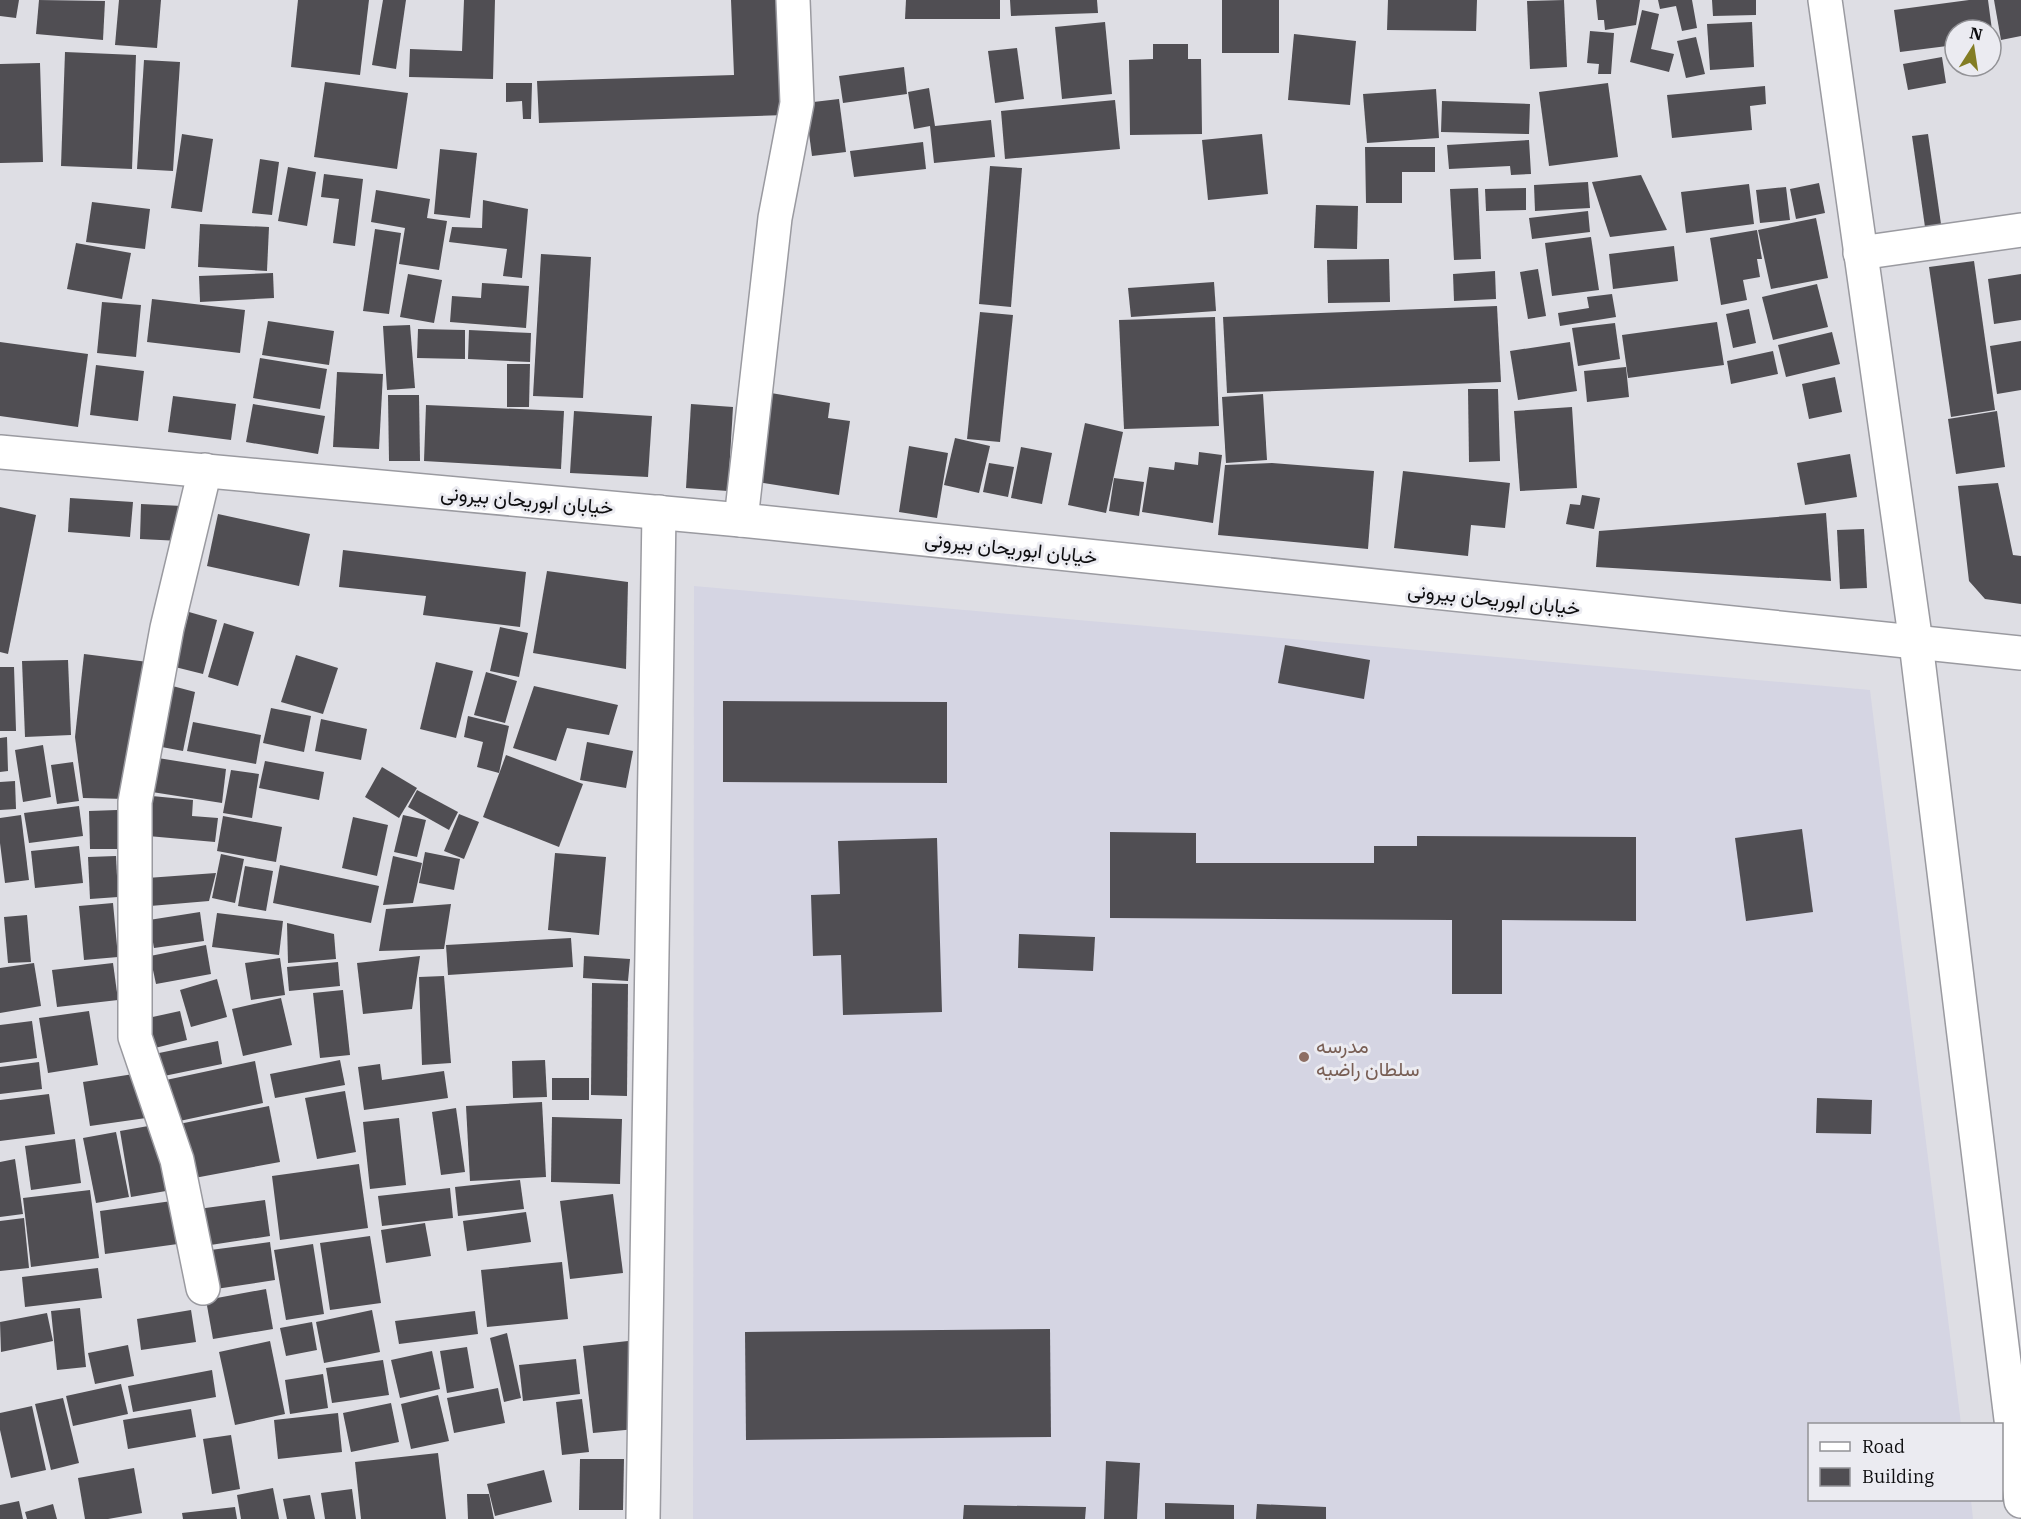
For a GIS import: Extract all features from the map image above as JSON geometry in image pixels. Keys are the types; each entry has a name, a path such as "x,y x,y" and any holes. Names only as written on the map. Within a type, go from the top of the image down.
{"street":[{"path":"741,520 775,218 797,103 793,0"},
{"path":"1825,0 1916,643 2021,1501"},
{"path":"1860,253 2021,230"},
{"name":"خیابان ابوریحان بیرونی","path":"0,452 741,520 2021,653"},
{"path":"203,1288 177,1160 135,1037 135,802 167,628 205,470"},
{"path":"643,1519 659,512"}],"shaded area":[{"name":"مدرسه سلطان راضیه","path":"694,586 1870,690 1961,1423 1808,1423 1808,1501 1971,1501 1973,1519 693,1519"}],"building":[{"path":"0,0 19,0 16,18 0,16"},
{"path":"39,0 105,1 103,40 36,34"},
{"path":"119,0 161,0 157,48 115,45"},
{"path":"298,0 369,0 360,75 291,67"},
{"path":"383,0 406,0 396,69 372,65"},
{"path":"464,0 495,0 493,79 409,77 410,49 462,51"},
{"path":"731,0 781,0 785,115 539,123 537,81 734,75"},
{"path":"906,0 1000,0 1000,19 905,19"},
{"path":"1010,0 1097,0 1098,13 1011,16"},
{"path":"1222,0 1279,0 1279,53 1222,53"},
{"path":"1388,0 1477,0 1476,31 1387,30"},
{"path":"1564,0 1567,67 1530,69 1527,1"},
{"path":"1596,0 1640,0 1636,25 1605,30 1604,20 1598,20"},
{"path":"1658,0 1692,0 1697,28 1682,31 1676,6 1660,9"},
{"path":"1712,0 1756,0 1756,15 1713,16"},
{"path":"1969,0 1988,0 1990,18 1943,18 1943,47 1900,52 1894,10"},
{"path":"1994,0 2021,0 2021,36 2003,40 2003,18 1997,18"},
{"path":"1642,10 1659,14 1651,49 1674,54 1669,72 1630,62"},
{"path":"1105,22 1112,94 1062,99 1055,27"},
{"path":"1752,22 1754,67 1710,70 1707,24"},
{"path":"1590,31 1614,33 1611,74 1598,74 1599,64 1587,63"},
{"path":"1294,34 1356,41 1350,105 1288,100"},
{"path":"1696,37 1705,74 1686,78 1677,41"},
{"path":"1153,44 1188,44 1188,59 1201,59 1202,134 1130,135 1129,60 1153,59"},
{"path":"1017,48 1024,99 995,103 988,51"},
{"path":"65,52 136,55 132,169 61,166"},
{"path":"1942,57 1943,78 1945,78 1946,83 1908,90 1903,64"},
{"path":"144,60 180,62 173,171 137,169"},
{"path":"40,63 43,162 0,163 0,64"},
{"path":"904,67 907,94 843,103 839,76"},
{"path":"325,82 408,93 397,169 314,157"},
{"path":"506,83 532,83 531,119 523,119 522,101 506,102"},
{"path":"1608,83 1618,157 1549,166 1539,92"},
{"path":"1765,86 1766,104 1750,106 1752,130 1672,138 1667,95"},
{"path":"929,88 935,126 991,120 995,157 934,163 930,126 914,129 908,92"},
{"path":"1436,89 1439,138 1367,143 1363,94"},
{"path":"839,99 846,152 812,156 805,103"},
{"path":"1115,100 1120,149 1005,159 1001,111"},
{"path":"1442,101 1530,104 1529,134 1441,132"},
{"path":"182,134 213,139 202,212 171,208"},
{"path":"1262,134 1268,194 1208,200 1202,140"},
{"path":"1928,134 1941,224 1925,227 1912,136"},
{"path":"1529,140 1531,174 1511,175 1510,166 1449,169 1447,145"},
{"path":"923,142 926,169 854,177 850,151"},
{"path":"1365,147 1435,147 1435,172 1402,172 1402,203 1366,203"},
{"path":"440,149 477,153 470,218 434,214"},
{"path":"260,159 279,162 272,215 252,213"},
{"path":"990,166 1022,168 1011,307 979,304"},
{"path":"288,167 316,172 307,226 278,221"},
{"path":"324,174 363,179 355,246 333,243 339,199 321,197"},
{"path":"1641,175 1667,230 1610,237 1592,182"},
{"path":"1588,182 1590,208 1535,211 1534,185"},
{"path":"1819,183 1825,213 1796,219 1790,189"},
{"path":"1749,184 1754,224 1686,233 1681,192"},
{"path":"1786,187 1790,220 1760,223 1756,190"},
{"path":"1478,188 1481,259 1454,260 1450,189"},
{"path":"1526,188 1526,210 1486,211 1485,189"},
{"path":"376,190 430,199 427,218 447,221 439,270 399,264 405,228 371,222"},
{"path":"483,200 528,209 522,278 503,276 507,249 449,242 452,227 482,228"},
{"path":"92,202 150,209 145,249 86,242"},
{"path":"1316,205 1358,206 1357,249 1314,248"},
{"path":"1588,211 1590,232 1532,239 1529,218"},
{"path":"1816,218 1828,278 1771,289 1758,230"},
{"path":"200,224 269,227 267,271 198,267"},
{"path":"375,229 401,233 389,314 363,311"},
{"path":"1757,230 1762,259 1757,259 1760,277 1743,280 1747,300 1721,305 1710,238"},
{"path":"1591,237 1599,290 1552,296 1545,243"},
{"path":"76,243 131,253 122,299 67,289"},
{"path":"1674,246 1678,281 1613,289 1609,254"},
{"path":"541,254 591,257 583,398 533,396"},
{"path":"1389,259 1390,302 1328,303 1327,260"},
{"path":"1974,261 1995,410 1951,417 1929,267"},
{"path":"1538,269 1546,316 1528,319 1520,272"},
{"path":"1495,271 1496,299 1454,301 1453,274"},
{"path":"273,273 274,298 200,302 199,276"},
{"path":"408,274 442,280 434,323 400,317"},
{"path":"2021,274 2021,320 1994,324 1988,279"},
{"path":"1214,282 1216,311 1131,317 1128,288"},
{"path":"482,283 529,286 526,328 450,322 452,296 481,298"},
{"path":"1817,284 1828,327 1773,340 1762,297"},
{"path":"1612,294 1616,317 1560,326 1558,313 1589,308 1587,297"},
{"path":"152,299 245,310 240,353 147,342"},
{"path":"102,302 141,305 136,357 97,353"},
{"path":"1497,306 1501,382 1227,393 1223,317"},
{"path":"1749,309 1756,343 1733,348 1726,314"},
{"path":"980,312 1013,315 1000,442 967,439"},
{"path":"1215,317 1219,426 1124,429 1119,320"},
{"path":"268,321 334,331 329,365 262,355"},
{"path":"1717,322 1724,365 1628,378 1622,335"},
{"path":"1615,323 1620,359 1578,366 1572,328"},
{"path":"410,325 415,388 387,390 383,326"},
{"path":"418,329 465,330 465,359 417,358"},
{"path":"469,330 531,333 530,362 468,359"},
{"path":"1832,332 1840,364 1786,377 1778,345"},
{"path":"2021,341 2021,390 1997,394 1990,346"},
{"path":"0,342 88,354 78,427 0,416"},
{"path":"1570,342 1577,391 1518,400 1510,351"},
{"path":"1773,351 1778,374 1731,384 1727,361"},
{"path":"260,358 327,369 320,409 253,398"},
{"path":"507,364 530,364 529,407 507,407"},
{"path":"96,365 144,371 138,421 90,415"},
{"path":"1626,367 1629,397 1587,402 1584,371"},
{"path":"337,372 383,374 379,449 333,447"},
{"path":"1835,377 1842,412 1809,419 1802,384"},
{"path":"1468,389 1498,389 1500,461 1469,462"},
{"path":"771,393 830,403 828,418 850,421 839,495 758,482"},
{"path":"1263,394 1267,460 1226,463 1222,397"},
{"path":"388,395 419,395 420,461 389,461"},
{"path":"173,396 236,404 231,440 168,432"},
{"path":"253,404 325,416 318,454 246,442"},
{"path":"691,404 733,407 728,491 686,488"},
{"path":"426,405 564,411 561,469 424,461"},
{"path":"1572,407 1577,488 1520,491 1514,411"},
{"path":"574,411 652,416 648,477 570,473"},
{"path":"1997,411 2005,467 1956,474 1948,419"},
{"path":"1085,423 1123,432 1106,513 1068,505"},
{"path":"955,438 990,446 979,493 944,485"},
{"path":"909,446 948,453 937,518 899,512"},
{"path":"1021,447 1052,453 1042,504 1011,498"},
{"path":"1199,452 1222,455 1213,523 1142,512 1149,467 1174,470 1175,462 1198,465"},
{"path":"1850,454 1857,497 1805,505 1797,463"},
{"path":"989,463 1014,467 1008,497 983,492"},
{"path":"1272,463 1374,471 1368,549 1218,535 1225,465"},
{"path":"1403,471 1510,483 1505,528 1471,525 1468,556 1394,548"},
{"path":"1114,478 1144,482 1139,516 1109,511"},
{"path":"1998,483 2013,555 2021,556 2021,604 1985,599 1969,581 1958,486"},
{"path":"1582,495 1600,498 1594,529 1566,524 1570,504 1580,505"},
{"path":"70,498 133,502 130,537 68,532"},
{"path":"141,504 182,506 181,541 140,539"},
{"path":"0,507 36,515 8,654 0,652"},
{"path":"1826,513 1831,581 1596,567 1599,531"},
{"path":"218,514 310,534 299,586 207,566"},
{"path":"1864,529 1867,588 1840,589 1837,530"},
{"path":"343,550 526,572 520,627 423,615 426,596 339,587"},
{"path":"547,571 628,582 626,669 533,653"},
{"path":"189,612 217,620 203,674 175,667"},
{"path":"224,623 254,632 238,686 208,677"},
{"path":"500,627 528,633 519,677 490,671"},
{"path":"1285,645 1370,660 1364,699 1278,683"},
{"path":"84,654 148,662 127,799 83,798 75,737"},
{"path":"296,655 338,668 323,714 281,702"},
{"path":"68,660 71,735 25,737 22,661"},
{"path":"436,662 473,671 456,738 420,729"},
{"path":"0,667 14,667 16,731 0,731"},
{"path":"486,672 517,681 505,723 474,715"},
{"path":"165,684 195,692 183,751 151,745"},
{"path":"534,686 618,705 609,735 567,728 556,761 513,748"},
{"path":"723,701 947,702 947,783 723,782"},
{"path":"271,708 311,716 304,752 263,743"},
{"path":"468,716 509,726 499,773 477,767 483,742 464,737"},
{"path":"321,719 367,729 361,760 315,751"},
{"path":"193,722 261,735 256,764 187,751"},
{"path":"7,737 8,771 0,772 0,738"},
{"path":"587,742 633,751 626,788 580,780"},
{"path":"43,745 51,797 23,802 15,750"},
{"path":"506,755 583,784 559,847 483,817"},
{"path":"158,758 226,769 222,803 152,792"},
{"path":"265,761 324,772 319,800 259,788"},
{"path":"73,762 79,801 57,804 51,765"},
{"path":"382,767 417,788 399,818 365,797"},
{"path":"231,770 259,774 252,818 223,813"},
{"path":"15,781 16,809 0,810 0,782"},
{"path":"417,790 458,812 449,830 408,807"},
{"path":"152,796 193,800 192,816 218,818 215,842 148,836"},
{"path":"79,806 83,836 29,843 24,813"},
{"path":"117,810 117,849 90,849 89,811"},
{"path":"459,814 479,822 464,859 444,851"},
{"path":"21,815 29,880 5,883 0,843 0,818"},
{"path":"403,815 426,820 417,857 394,852"},
{"path":"223,816 282,827 276,862 217,851"},
{"path":"353,817 388,825 377,876 342,868"},
{"path":"1802,829 1813,912 1746,921 1735,838"},
{"path":"1110,832 1196,833 1196,863 1374,863 1374,846 1417,846 1417,836 1636,837 1636,921 1502,920 1502,994 1452,994 1452,920 1110,918"},
{"path":"937,838 942,1012 843,1015 841,955 813,956 811,895 840,894 838,841"},
{"path":"79,846 83,883 35,888 31,851"},
{"path":"425,852 460,859 454,890 419,883"},
{"path":"555,853 606,857 599,935 548,930"},
{"path":"221,854 244,859 235,903 212,898"},
{"path":"116,856 118,897 90,899 88,857"},
{"path":"393,856 422,863 413,903 383,905"},
{"path":"280,865 379,886 371,923 273,903"},
{"path":"245,866 273,871 266,911 238,906"},
{"path":"216,873 209,901 150,906 147,878"},
{"path":"113,903 118,957 84,960 79,906"},
{"path":"451,904 444,949 379,951 386,909"},
{"path":"200,912 204,941 154,948 149,920"},
{"path":"217,913 283,921 279,955 212,947"},
{"path":"27,915 31,962 8,963 4,917"},
{"path":"287,923 334,934 336,959 288,963"},
{"path":"1019,934 1095,937 1093,971 1018,968"},
{"path":"571,938 573,967 448,975 446,945"},
{"path":"206,945 211,974 156,984 150,956"},
{"path":"420,956 412,1009 363,1014 357,963"},
{"path":"584,956 630,959 628,981 583,978"},
{"path":"280,958 285,995 251,1000 245,963"},
{"path":"338,962 340,986 289,991 287,967"},
{"path":"34,963 41,1006 0,1013 0,968"},
{"path":"113,963 118,1000 57,1007 52,970"},
{"path":"444,976 451,1063 422,1065 419,977"},
{"path":"217,979 227,1017 191,1027 180,990"},
{"path":"592,983 628,984 627,1096 591,1095"},
{"path":"343,990 350,1055 320,1058 313,993"},
{"path":"281,998 292,1045 243,1056 232,1009"},
{"path":"89,1011 98,1065 48,1073 39,1018"},
{"path":"180,1011 187,1040 155,1048 148,1018"},
{"path":"32,1021 37,1058 0,1063 0,1025"},
{"path":"218,1041 222,1064 164,1076 159,1053"},
{"path":"340,1060 345,1085 275,1098 270,1074"},
{"path":"545,1060 547,1097 513,1098 512,1061"},
{"path":"255,1061 263,1103 175,1122 166,1080"},
{"path":"39,1062 42,1089 0,1094 0,1067"},
{"path":"380,1064 382,1080 444,1071 448,1098 364,1110 358,1067"},
{"path":"146,1072 153,1117 90,1126 83,1082"},
{"path":"552,1078 589,1078 589,1100 552,1100"},
{"path":"345,1091 356,1152 317,1159 305,1098"},
{"path":"49,1094 55,1134 0,1141 0,1100"},
{"path":"1817,1098 1872,1100 1871,1134 1816,1133"},
{"path":"542,1102 546,1177 470,1181 466,1106"},
{"path":"269,1106 280,1162 189,1179 179,1124"},
{"path":"456,1108 465,1172 441,1175 432,1112"},
{"path":"552,1117 622,1119 620,1184 551,1182"},
{"path":"399,1118 406,1185 370,1189 363,1122"},
{"path":"154,1125 166,1191 131,1197 120,1131"},
{"path":"116,1132 129,1197 96,1203 83,1138"},
{"path":"75,1139 81,1183 31,1190 25,1146"},
{"path":"15,1159 23,1214 0,1217 0,1162"},
{"path":"359,1164 368,1228 280,1240 272,1176"},
{"path":"520,1180 524,1209 458,1216 455,1187"},
{"path":"450,1188 453,1218 382,1226 378,1196"},
{"path":"90,1190 99,1258 31,1267 23,1198"},
{"path":"613,1194 623,1273 570,1279 560,1201"},
{"path":"179,1200 185,1243 105,1254 100,1211"},
{"path":"265,1200 270,1236 204,1246 198,1209"},
{"path":"526,1212 531,1242 467,1251 463,1221"},
{"path":"24,1218 29,1268 0,1271 0,1221"},
{"path":"425,1223 431,1256 386,1263 381,1230"},
{"path":"370,1236 381,1303 330,1310 320,1243"},
{"path":"270,1242 275,1280 209,1290 203,1251"},
{"path":"313,1244 324,1314 286,1320 274,1250"},
{"path":"562,1262 568,1319 487,1327 481,1270"},
{"path":"98,1268 102,1298 25,1307 22,1277"},
{"path":"266,1289 273,1329 213,1339 206,1300"},
{"path":"80,1308 86,1367 57,1370 51,1311"},
{"path":"191,1310 196,1342 141,1350 137,1319"},
{"path":"372,1310 380,1352 324,1363 316,1322"},
{"path":"475,1311 478,1334 399,1344 395,1321"},
{"path":"47,1313 53,1341 1,1352 0,1322"},
{"path":"312,1322 317,1350 286,1356 280,1328"},
{"path":"1050,1329 1051,1437 746,1440 745,1332"},
{"path":"507,1333 521,1398 504,1402 490,1338"},
{"path":"270,1341 285,1414 235,1425 219,1352"},
{"path":"628,1341 636,1429 593,1433 583,1346"},
{"path":"128,1345 134,1376 95,1384 88,1353"},
{"path":"467,1347 474,1388 447,1393 440,1351"},
{"path":"432,1351 440,1389 400,1398 391,1360"},
{"path":"576,1359 580,1394 523,1401 519,1365"},
{"path":"383,1360 389,1395 332,1403 326,1368"},
{"path":"212,1370 216,1397 133,1412 128,1386"},
{"path":"323,1374 328,1408 290,1414 285,1380"},
{"path":"121,1384 128,1414 73,1426 66,1396"},
{"path":"498,1388 505,1423 454,1433 447,1398"},
{"path":"438,1395 449,1441 411,1449 401,1404"},
{"path":"63,1398 79,1463 51,1470 35,1404"},
{"path":"582,1399 589,1452 562,1455 556,1402"},
{"path":"391,1403 399,1442 351,1452 343,1413"},
{"path":"32,1406 46,1470 11,1478 0,1430 0,1413"},
{"path":"191,1409 196,1437 128,1449 123,1420"},
{"path":"338,1413 342,1452 278,1459 274,1420"},
{"path":"231,1435 240,1489 212,1494 203,1439"},
{"path":"438,1453 446,1519 361,1519 355,1462"},
{"path":"580,1459 624,1459 623,1510 579,1510"},
{"path":"1106,1461 1140,1463 1137,1519 1104,1519"},
{"path":"134,1468 142,1513 108,1519 85,1519 78,1478"},
{"path":"544,1470 552,1502 495,1516 487,1484"},
{"path":"273,1488 279,1519 241,1519 237,1495"},
{"path":"352,1489 356,1519 325,1519 321,1493"},
{"path":"467,1494 489,1494 494,1519 468,1519"},
{"path":"310,1495 315,1519 287,1519 283,1499"},
{"path":"19,1501 23,1519 0,1519 0,1505"},
{"path":"1165,1503 1234,1505 1234,1519 1165,1519"},
{"path":"53,1504 57,1519 27,1519 25,1512"},
{"path":"1257,1504 1326,1507 1326,1519 1256,1519"},
{"path":"964,1505 1086,1507 1085,1519 963,1519"},
{"path":"235,1507 237,1519 183,1519 182,1513"}],"place":[{"name":"مدرسه سلطان راضیه","path":"1304,1057"}]}
